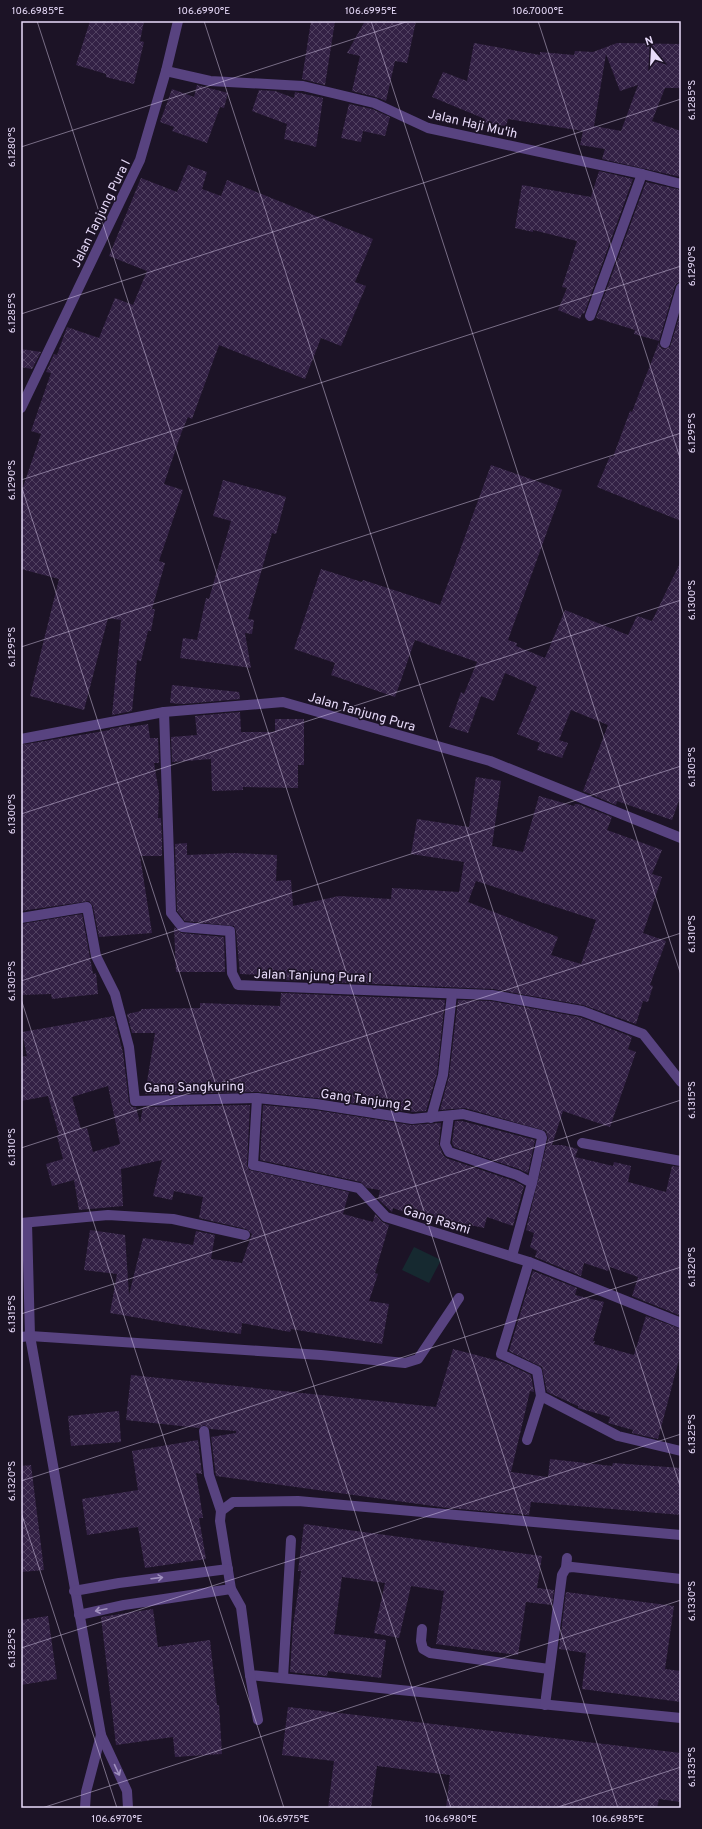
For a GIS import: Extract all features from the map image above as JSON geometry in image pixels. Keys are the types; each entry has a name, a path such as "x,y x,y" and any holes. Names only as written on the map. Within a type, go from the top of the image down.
{"street":[{"name":"Jalan Tanjung Pura I","path":"21,408 140,160 166,71 178,21"},
{"name":"Jalan Haji Mu'ih","path":"166,71 210,81 303,86 374,103 428,128 642,174 681,184"},
{"path":"590,316 642,174"},
{"path":"666,344 681,288"},
{"name":"Jalan Tanjung Pura","path":"21,739 164,712 283,702 490,761 681,838"},
{"name":"Jalan Tanjung Pura I","path":"164,712 171,914 182,928 230,931 232,973 238,985 492,996 582,1011 643,1034 681,1082"},
{"name":"Gang Sangkuring","path":"21,918 87,907 96,956 115,994 129,1047 135,1101 257,1098"},
{"path":"431,1118 443,1075 452,994"},
{"name":"Gang Tanjung 2","path":"257,1098 316,1104 412,1119 463,1114 541,1135 542,1138 532,1183"},
{"name":"Gang Rasmi","path":"257,1098 253,1165 359,1188 386,1217 529,1262 681,1323"},
{"path":"449,1116 445,1144 449,1152 517,1175 532,1183 512,1256"},
{"path":"582,1143 681,1161"},
{"path":"128,1808 127,1791 101,1735 25,1336 24,1223 115,1216 172,1220 245,1235"},
{"path":"527,1440 541,1396 537,1371 501,1354 529,1262"},
{"path":"25,1336 321,1355 405,1363 418,1359 459,1298"},
{"path":"541,1396 618,1436 681,1451"},
{"path":"204,1431 209,1475 221,1510 220,1521 231,1589 241,1607 250,1675 258,1720"},
{"path":"221,1510 233,1502 298,1501 681,1535"},
{"path":"283,1678 291,1540"},
{"path":"545,1705 562,1574 566,1563 572,1567 681,1579"},
{"path":"74,1591 119,1583 228,1569"},
{"path":"79,1615 124,1605 231,1589"},
{"path":"422,1629 421,1642 423,1649 430,1653 549,1669"},
{"path":"250,1675 681,1718"},
{"path":"85,1808 86,1792 101,1735"}],"shaded area":[{"path":"414,1247 441,1260 429,1283 402,1270"}],"building":[{"path":"90,21 144,21 140,41 144,42 134,84 106,77 106,74 76,65"},
{"path":"311,21 335,21 325,85 302,79"},
{"path":"365,21 416,21 407,63 395,61 386,101 352,91 360,56 347,53"},
{"path":"474,43 540,55 540,52 574,55 575,51 593,52 617,43 681,44 681,88 665,88 652,121 681,131 681,177 602,159 605,149 580,145 583,131 508,119 506,126 484,123 485,119 432,97 443,72 467,81","holes":["606,54 620,91 638,85 621,131 594,126"]},
{"path":"197,85 228,93 224,108 220,107 207,143 172,131 174,127 160,122 172,89 194,97"},
{"path":"259,90 275,91 294,98 295,92 323,98 316,147 284,139 287,124 252,111"},
{"path":"349,104 372,109 390,117 385,136 363,131 361,142 341,138"},
{"path":"188,165 207,172 202,189 221,196 227,180 373,239 355,282 366,286 341,346 321,338 305,379 219,345 192,419 188,417 182,431 164,484 183,490 159,561 165,563 152,609 155,609 151,631 148,631 141,661 137,660 132,711 112,715 121,620 108,618 84,710 30,696 59,579 21,569 21,493 41,434 31,431 51,373 46,372 54,354 57,355 67,327 99,338 115,298 133,305 147,271 109,256 141,178 177,192"},
{"path":"599,171 633,179 584,314 582,313 580,319 558,310 567,288 562,287 577,241 533,230 533,232 515,228 522,185 591,197"},
{"path":"646,182 681,190 681,282 677,283 675,286 659,341 634,334 635,330 596,318"},
{"path":"681,311 681,521 597,487 610,456 613,457 630,411 632,412 659,342 660,347 663,349 670,347"},
{"path":"21,349 41,352 32,369 21,367"},
{"path":"491,465 562,490 508,640 517,643 516,646 545,658 565,610 628,635 637,616 652,621 681,561 681,795 672,820 617,801 616,805 583,791 608,725 571,710 559,740 568,743 562,758 537,750 540,743 517,734 537,687 505,673 494,701 481,696 468,733 449,727 461,692 464,694 477,662 415,640 395,697 331,675 335,663 294,649 321,569 362,582 363,580 440,605"},
{"path":"223,480 286,497 276,534 272,533 248,619 254,620 252,634 245,633 251,668 180,658 183,638 197,640 206,598 209,599 231,521 213,516"},
{"path":"172,685 239,692 240,699 183,704 170,703"},
{"path":"240,712 241,732 275,732 275,719 304,719 304,765 298,765 298,788 243,787 243,790 212,791 211,759 172,762 171,737 197,735 195,716"},
{"path":"148,724 150,738 158,738 159,763 154,763 159,793 158,818 161,818 162,841 162,856 140,856 152,933 99,937 93,906 89,901 21,911 21,745 110,730 130,725 130,727"},
{"path":"476,777 501,781 492,846 523,852 539,796 574,806 575,804 578,804 612,817 607,830 662,850 652,874 662,877 643,933 666,941 650,985 653,986 648,1002 643,1001 636,1024 583,1005 493,989 282,980 282,976 240,974 236,931 234,926 185,921 177,911 175,844 187,843 187,855 235,853 277,855 276,881 291,880 293,906 339,896 391,899 392,888 459,892 464,862 411,854 417,819 469,827","holes":["476,881 596,920 581,964 551,955 558,937 468,902"]},
{"path":"82,914 93,974 96,973 98,994 52,999 51,994 21,995 21,961 23,961 21,924"},
{"path":"174,927 181,933 224,937 225,972 176,972"},
{"path":"281,993 445,1000 437,1074 426,1111 412,1112 317,1098 258,1092 145,1094 155,1033 132,1033 127,1014 141,1011 141,1009 200,1008 200,1003 280,1006"},
{"path":"458,1000 491,1001 580,1017 632,1037 628,1049 636,1052 610,1127 563,1111 552,1145 562,1145 578,1149 575,1157 613,1166 614,1162 631,1166 628,1182 666,1192 672,1166 681,1167 681,1316 632,1296 638,1277 610,1267 608,1271 584,1263 581,1276 535,1257 537,1251 530,1247 534,1233 526,1230 548,1139 546,1131 465,1108 440,1110 449,1076"},
{"path":"114,1016 123,1053 129,1102 132,1107 136,1107 140,1123 143,1107 250,1105 247,1165 249,1170 349,1192 343,1214 373,1222 375,1214 382,1222 389,1225 375,1273 378,1274 369,1301 389,1304 382,1344 291,1329 290,1332 242,1323 241,1334 110,1313 117,1274 84,1270 90,1230 125,1235 129,1295 143,1238 193,1245 196,1231 215,1235 211,1259 242,1263 252,1234 246,1229 199,1218 203,1197 174,1191 172,1200 153,1196 162,1160 121,1169 123,1206 79,1210 74,1180 52,1186 46,1164 63,1159 57,1136 59,1135 48,1096 21,1101 21,1057 27,1056 22,1032","holes":["108,1086 120,1144 93,1152 87,1128 81,1129 72,1097"]},
{"path":"263,1105 315,1110 411,1125 441,1123 439,1144 443,1155 446,1158 514,1181 524,1186 513,1226 487,1217 484,1228 433,1217 431,1222 393,1208 392,1212 378,1199 380,1190 367,1188 361,1182 260,1160"},
{"path":"455,1121 462,1121 535,1140 528,1173 454,1147 452,1143"},
{"path":"533,1271 577,1288 575,1295 604,1302 593,1341 595,1341 594,1344 634,1355 646,1316 681,1329 681,1352 658,1439 632,1433 633,1430 608,1423 610,1417 578,1408 578,1406 547,1392 542,1367 509,1351"},
{"path":"453,1349 503,1362 531,1375 534,1392 530,1391 511,1472 548,1477 550,1459 612,1466 613,1463 681,1468 681,1515 531,1502 529,1515 448,1508 216,1476 211,1437 236,1433 236,1431 210,1429 204,1425 199,1428 126,1420 131,1375 436,1407"},
{"path":"119,1411 121,1442 71,1446 68,1416"},
{"path":"198,1440 202,1474 196,1473 203,1518 199,1518 206,1559 145,1568 138,1527 87,1535 82,1499 138,1490 132,1451"},
{"path":"31,1465 44,1570 21,1572 21,1466"},
{"path":"304,1524 542,1556 537,1588 554,1590 552,1605 526,1602 518,1655 436,1644 444,1591 411,1586 399,1638 374,1633 385,1583 342,1577 334,1634 386,1640 381,1678 328,1671 327,1676 290,1672 293,1626 301,1571 298,1571"},
{"path":"566,1592 674,1606 665,1669 681,1671 681,1702 582,1689 586,1653 559,1649"},
{"path":"153,1609 158,1647 210,1640 217,1705 219,1705 222,1754 175,1757 173,1737 116,1745 101,1617"},
{"path":"48,1616 57,1679 21,1685 21,1620"},
{"path":"288,1707 681,1753 681,1802 659,1799 657,1808 446,1808 450,1775 377,1766 371,1808 328,1808 334,1761 282,1755"}]}
